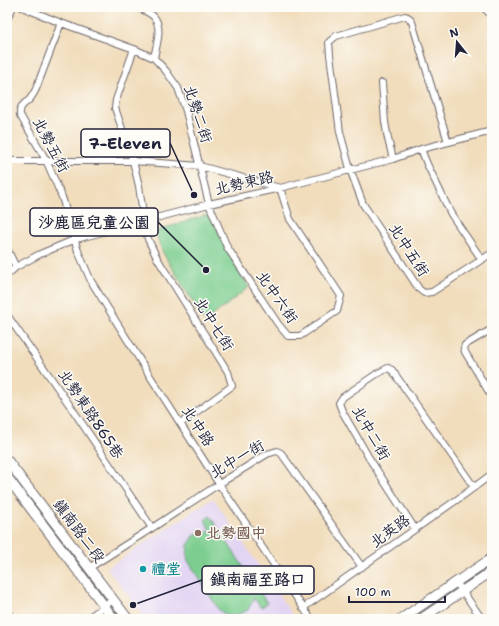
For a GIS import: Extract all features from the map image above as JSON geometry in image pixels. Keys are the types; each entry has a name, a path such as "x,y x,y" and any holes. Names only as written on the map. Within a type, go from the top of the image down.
{"main road":[{"path":"486,7 492,13"}],"street":[{"path":"7,20 12,7"},
{"name":"北勢二街","path":"22,7 154,58 166,71 178,88 186,111 210,204"},
{"path":"137,7 154,16 158,24 159,33 154,58"},
{"name":"北中五街","path":"448,142 412,22 408,17 405,16 336,36 329,42 340,132 350,169 363,204 418,289 424,293 432,292 492,253"},
{"name":"北勢五街","path":"61,23 36,89 19,110 20,115 46,160 62,197 76,239"},
{"path":"134,49 116,100 115,108 133,161 139,186 144,221"},
{"path":"382,83 385,122 393,159"},
{"name":"北勢東路","path":"7,274 16,267 40,254 76,239 393,159 421,149 492,131"},
{"path":"421,149 451,214 482,260"},
{"path":"7,161 133,161 200,166 280,188"},
{"name":"北中六街","path":"210,204 227,247 278,324 288,336 300,336 337,311 341,296 290,219 280,188"},
{"name":"北中七街","path":"144,221 148,239 156,258 228,372 231,380 232,386 181,423"},
{"name":"北中路","path":"76,239 78,251 91,280 148,373 219,484 311,619"},
{"path":"7,249 16,267"},
{"name":"北勢東路865巷","path":"7,315 152,528"},
{"path":"492,329 466,345 464,348 492,397"},
{"name":"北中二街","path":"415,529 369,458 342,411 339,404 343,397 375,375 388,368 392,370 474,487"},
{"name":"北中一街","path":"89,568 219,484 268,454 277,451 281,453 362,567"},
{"name":"鎮南路二段","path":"7,460 128,619"},
{"name":"北英路","path":"303,608 492,474"},
{"name":"鎮南路二段","path":"7,477 114,619"},
{"path":"401,619 492,558"},
{"path":"421,619 492,571"},
{"path":"456,582 482,619"},
{"path":"87,619 114,599"},
{"path":"7,612 12,619"}],"shaded area":[{"name":"北勢國中","path":"213,498 295,619 146,619 107,568"}],"green space":[{"path":"206,215 214,221 225,247 249,287 205,322 163,253 156,234 159,230"},
{"path":"210,516 267,603 261,608 254,598 248,610 232,616 226,615 219,610 187,559 188,545 194,536 200,532 211,532 205,520"}],"place":[{"name":"7-Eleven","path":"194,195"},
{"name":"沙鹿區兒童公園","path":"206,270"},
{"name":"北勢國中","path":"198,533"},
{"name":"禮堂","path":"143,569"},
{"name":"鎮南福至路口","path":"133,605"}]}
